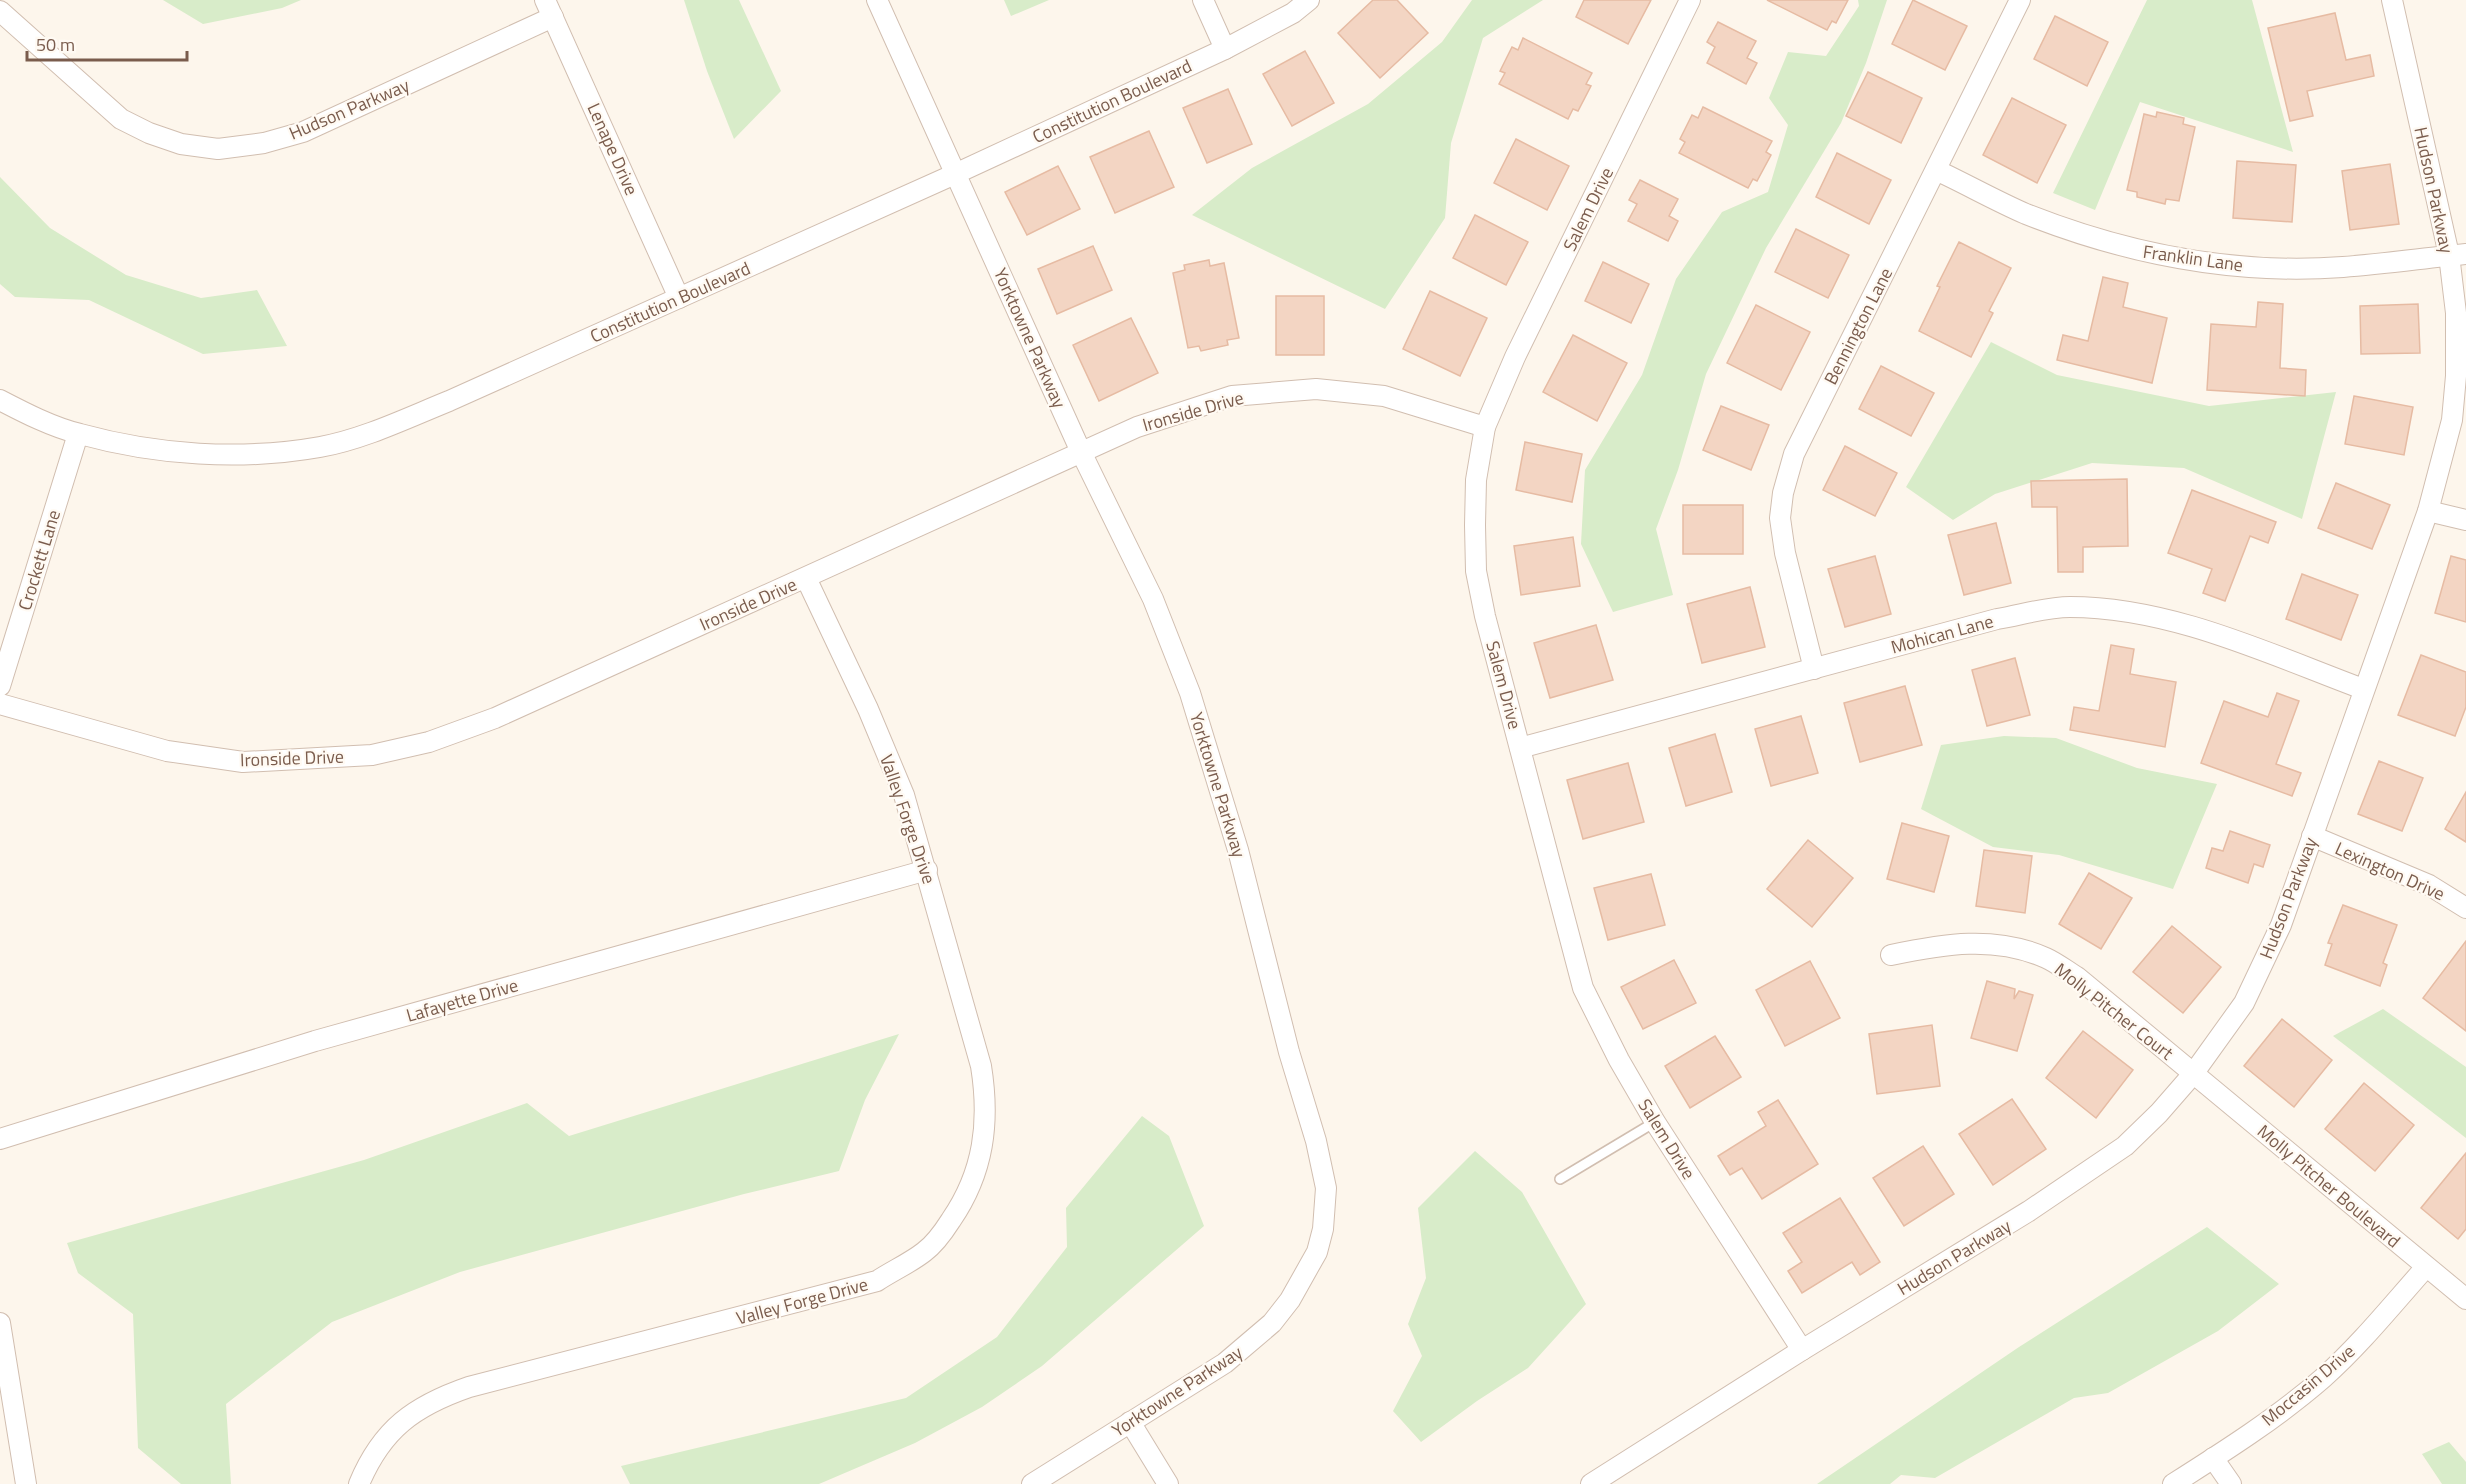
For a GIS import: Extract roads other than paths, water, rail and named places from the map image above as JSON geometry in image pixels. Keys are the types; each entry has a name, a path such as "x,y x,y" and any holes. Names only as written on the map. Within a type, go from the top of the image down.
{"street":[{"name":"Yorktowne Parkway","path":"877,0 1082,452 1153,599 1190,693 1238,850 1289,1052 1316,1141 1326,1188 1323,1229 1317,1252 1290,1300 1272,1323 1226,1363 1032,1484"},
{"path":"1203,0 1225,49"},
{"name":"Constitution Boulevard","path":"0,400 34,417 78,434 142,448 250,454 320,447 368,434 448,401 955,174 1225,49 1293,13 1309,0"},
{"name":"Salem Drive","path":"1690,0 1515,357 1485,427 1476,480 1474,525 1476,571 1485,615 1583,988 1619,1060 1655,1122 1802,1350"},
{"name":"Bennington Lane","path":"1814,669 1785,553 1780,518 1783,493 1794,454 2020,0"},
{"name":"Hudson Parkway","path":"1591,1484 1802,1350 2029,1211 2125,1146 2159,1113 2193,1074 2244,1003 2281,925 2428,511 2452,420 2456,376 2457,254 2392,0"},
{"name":"Hudson Parkway","path":"0,11 121,119 149,133 181,144 218,149 264,143 303,132 549,9"},
{"name":"Lenape Drive","path":"549,9 679,298"},
{"name":"Franklin Lane","path":"1936,170 2025,213 2101,241 2156,255 2218,265 2288,268 2342,267 2457,254"},
{"name":"Ironside Drive","path":"0,704 124,741 210,759 243,762 372,755 429,742 495,718 1137,426 1232,396 1316,388 1384,396 1485,427"},
{"name":"Crockett Lane","path":"0,686 78,434"},
{"path":"2428,511 2466,520"},
{"name":"Valley Forge Drive","path":"359,1484 369,1460 386,1436 413,1413 437,1398 877,1281 926,1251 964,1202 976,1172 984,1137 986,1100 981,1066 904,795 868,709 806,578"},
{"name":"Mohican Lane","path":"1520,748 1998,619 2068,607 2123,610 2200,629 2363,689"},
{"name":"Lexington Drive","path":"2312,836 2429,885 2466,908"},
{"name":"Lafayette Drive","path":"0,1139 315,1041 927,870"},
{"name":"Molly Pitcher Court","path":"1892,955 1966,942 2009,946 2046,958 2077,977 2193,1074"},
{"name":"Molly Pitcher Boulevard","path":"2193,1074 2466,1299"},
{"name":"Moccasin Drive","path":"2173,1484 2284,1410 2324,1377 2360,1342 2426,1266"},
{"path":"0,1323 26,1484"},
{"path":"1130,1422 1168,1484"},
{"path":"2213,1458 2231,1484"}],"lane":[{"path":"1560,1179 1655,1122"}]}
